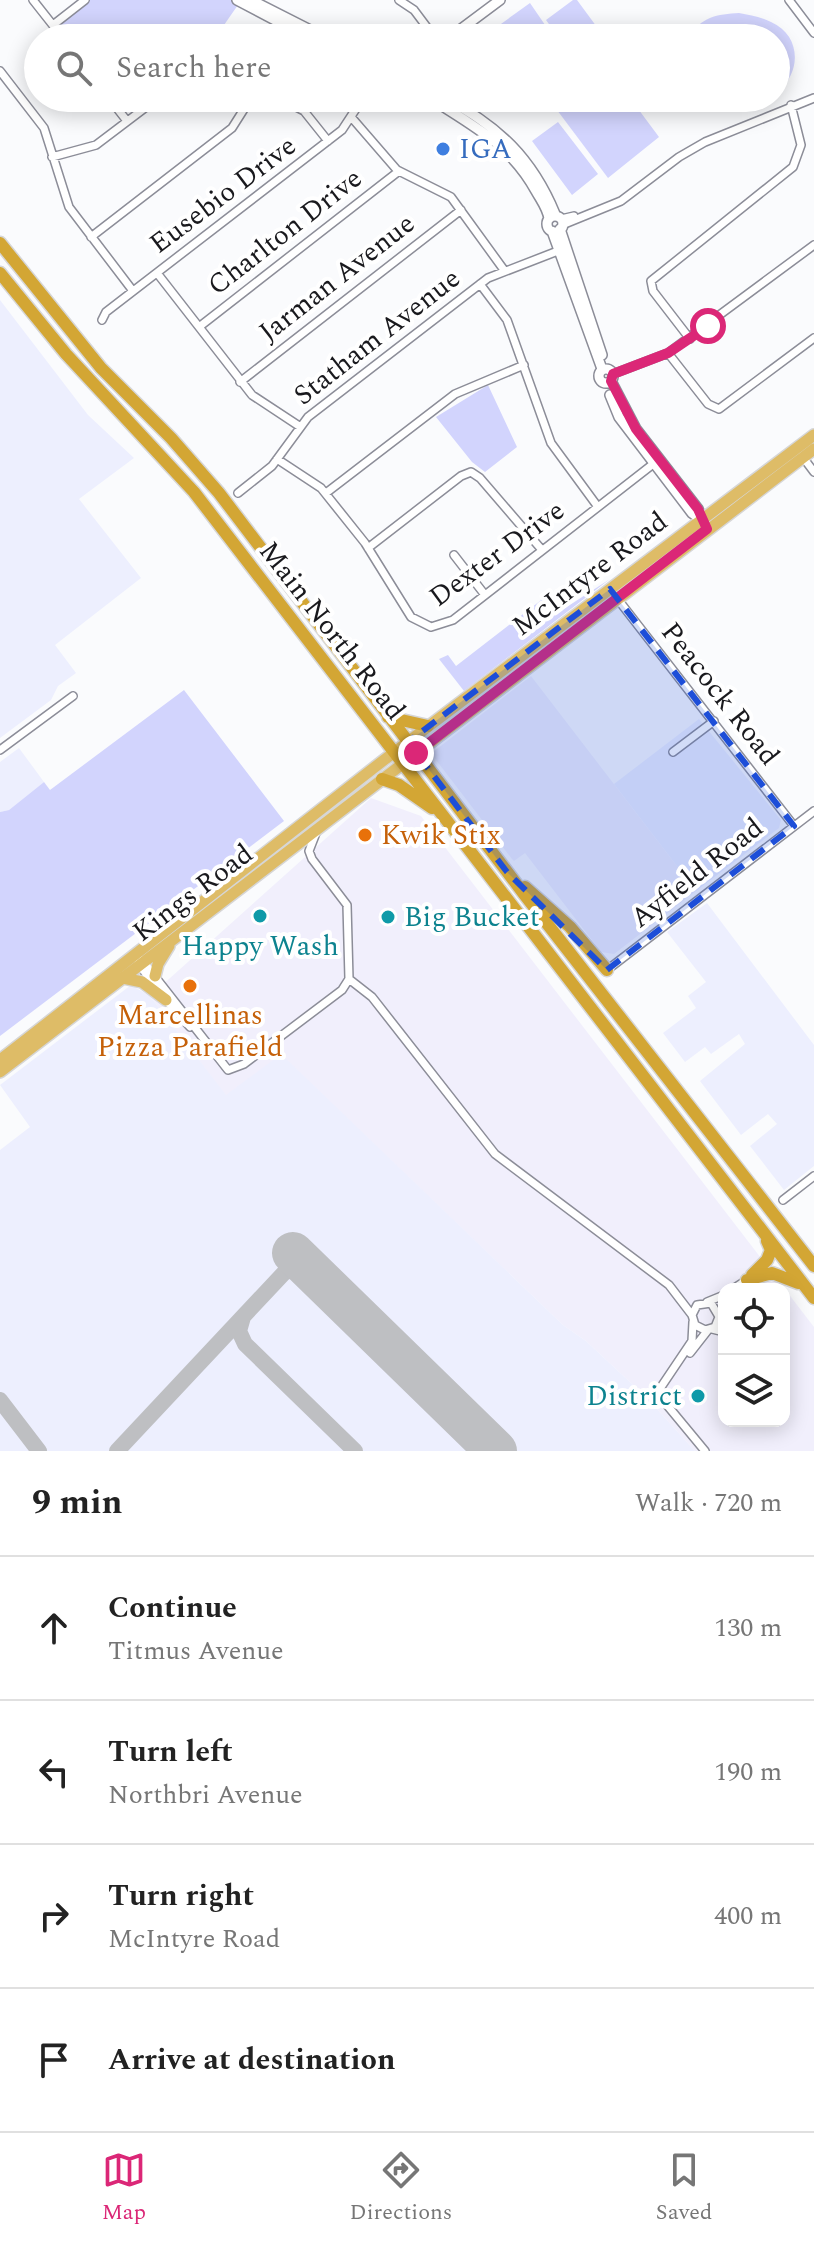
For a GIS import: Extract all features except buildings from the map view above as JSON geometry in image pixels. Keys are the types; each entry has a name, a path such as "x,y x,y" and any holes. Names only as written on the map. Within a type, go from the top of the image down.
{"highway":[{"name":"Main North Road","path":"0,243 93,359 171,438 219,493 507,872 814,1266"},
{"name":"Main North Road","path":"0,273 66,354 194,492 814,1298"},
{"path":"388,717 428,726"},
{"path":"382,779 399,785 442,814"},
{"path":"507,872 570,927 607,970"},
{"path":"746,1281 767,1260 771,1250 766,1238"},
{"path":"746,1281 778,1273 805,1286"}],"main road":[{"name":"McIntyre Road","path":"412,748 518,675 614,594 799,452 814,435"},
{"name":"McIntyre Road","path":"799,452 814,449"},
{"name":"McIntyre Road","path":"412,748 428,726 490,679 614,594"},
{"path":"490,679 512,670 518,675"},
{"name":"Kings Road","path":"0,1072 412,748"},
{"name":"Kings Road","path":"0,1060 177,936 382,779 400,757"},
{"path":"155,976 158,964 177,936"},
{"path":"123,978 142,982 166,1000"}],"street":[{"path":"33,0 52,24"},
{"path":"54,24 85,0"},
{"path":"237,0 282,24"},
{"path":"251,0 298,24"},
{"path":"468,24 500,0"},
{"path":"789,0 814,33"},
{"path":"404,1 423,24"},
{"path":"0,71 24,102"},
{"path":"690,339 653,291 651,281 793,167 801,145 791,105 814,98"},
{"path":"32,112 44,128 69,207 133,291"},
{"path":"120,112 127,121"},
{"path":"52,157 96,145 139,112"},
{"path":"91,237 232,128 242,112"},
{"path":"305,112 328,141"},
{"name":"Eusebio Drive","path":"102,320 133,291 328,141 355,112"},
{"path":"452,112 499,142 523,169 557,223"},
{"path":"471,112 517,147 539,179 557,223 562,250 608,375 619,417 692,513 704,524"},
{"path":"557,223 621,201 684,153 775,112"},
{"path":"352,118 399,171 451,197 504,270"},
{"name":"Charlton Drive","path":"199,327 399,171"},
{"name":"Jarman Avenue","path":"240,382 461,210"},
{"path":"608,375 668,353 814,245"},
{"name":"Statham Avenue","path":"238,493 277,459 299,426 480,284 504,270 562,250"},
{"path":"157,273 240,382 258,401 299,426"},
{"path":"480,284 507,320 551,443 598,507"},
{"path":"668,353 708,404 719,409 814,338"},
{"path":"326,493 455,394 524,365"},
{"path":"799,452 814,472"},
{"name":"Dexter Drive","path":"277,459 326,493 368,548 393,592 420,623 442,625 656,462"},
{"path":"368,548 461,476 471,472 480,478 542,550"},
{"path":"454,555 485,595"},
{"name":"Peacock Road","path":"614,594 794,826"},
{"path":"0,750 73,696"},
{"path":"673,752 714,721"},
{"name":"Ayfield Road","path":"607,970 814,811"},
{"path":"139,961 155,976 222,1066 236,1069 342,990 349,979 347,905 309,851 319,827"},
{"path":"139,961 166,1000 192,1028"},
{"path":"349,979 372,997 495,1154 669,1285 692,1300 706,1302 718,1314"},
{"path":"783,1200 814,1176"},
{"path":"669,1285 692,1319 718,1331"},
{"path":"682,1359 692,1341 695,1308 718,1297"},
{"path":"705,1451 657,1393 718,1317"}],"highlighted area":[{"path":"610,589 794,826 607,970 507,872 408,742"}],"shaded area":[{"path":"85,0 240,2 225,24 54,24"},
{"path":"577,0 595,24 549,24 546,20"},
{"path":"530,3 544,24 501,24"},
{"path":"739,13 774,24 700,24 724,14"},
{"path":"790,40 795,54 790,76"},
{"path":"558,112 640,112 659,137 608,178"},
{"path":"558,122 598,174 572,195 532,141"},
{"path":"0,300 88,415 134,458 79,499 141,578 55,645 76,673 58,686 51,700 0,738"},
{"path":"488,385 517,447 485,472 472,462 436,417"},
{"path":"610,579 464,691 439,659 448,655 456,666 549,594 559,612"},
{"path":"531,676 696,891 614,954 601,952 525,853 514,861 512,859 433,756 433,752"},
{"path":"184,690 284,821 0,1036 0,812 9,810 44,782 50,790"},
{"path":"699,719 781,820 779,828 696,891 614,784"},
{"path":"19,748 44,782 9,810 0,812 0,762"},
{"path":"371,798 421,816 780,1283 718,1283 718,1427 790,1427 790,1296 814,1327 814,1451 695,1451 646,1397 586,1341 563,1325 281,1055 226,1096 150,996"},
{"path":"707,903 814,1045 814,1166 784,1190 750,1146 777,1124 768,1114 741,1135 700,1081 745,1044 739,1034 711,1054 705,1047 685,1062 663,1033 696,1008 688,996 706,982 667,932"},
{"path":"131,985 150,996 226,1095 281,1054 563,1325 586,1341 646,1397 695,1451 0,1451 0,1150 30,1127 0,1085"}],"taxiway":[{"path":"117,1451 298,1258"},
{"path":"285,1272 298,1268 312,1272"},
{"path":"243,1317 239,1331 245,1344 355,1451"},
{"path":"0,1400 39,1451"}],"runway":[{"path":"293,1253 496,1451"}],"place":[{"name":"IGA","path":"443,149"},
{"name":"Kwik Stix","path":"365,835"},
{"name":"Happy Wash","path":"260,916"},
{"name":"Big Bucket","path":"388,917"},
{"name":"Marcellinas Pizza Parafield","path":"190,986"},
{"name":"District","path":"698,1396"}],"route":[{"path":"416,753 707,529 698,509 636,429 611,381 613,374 668,353 708,326"}]}
